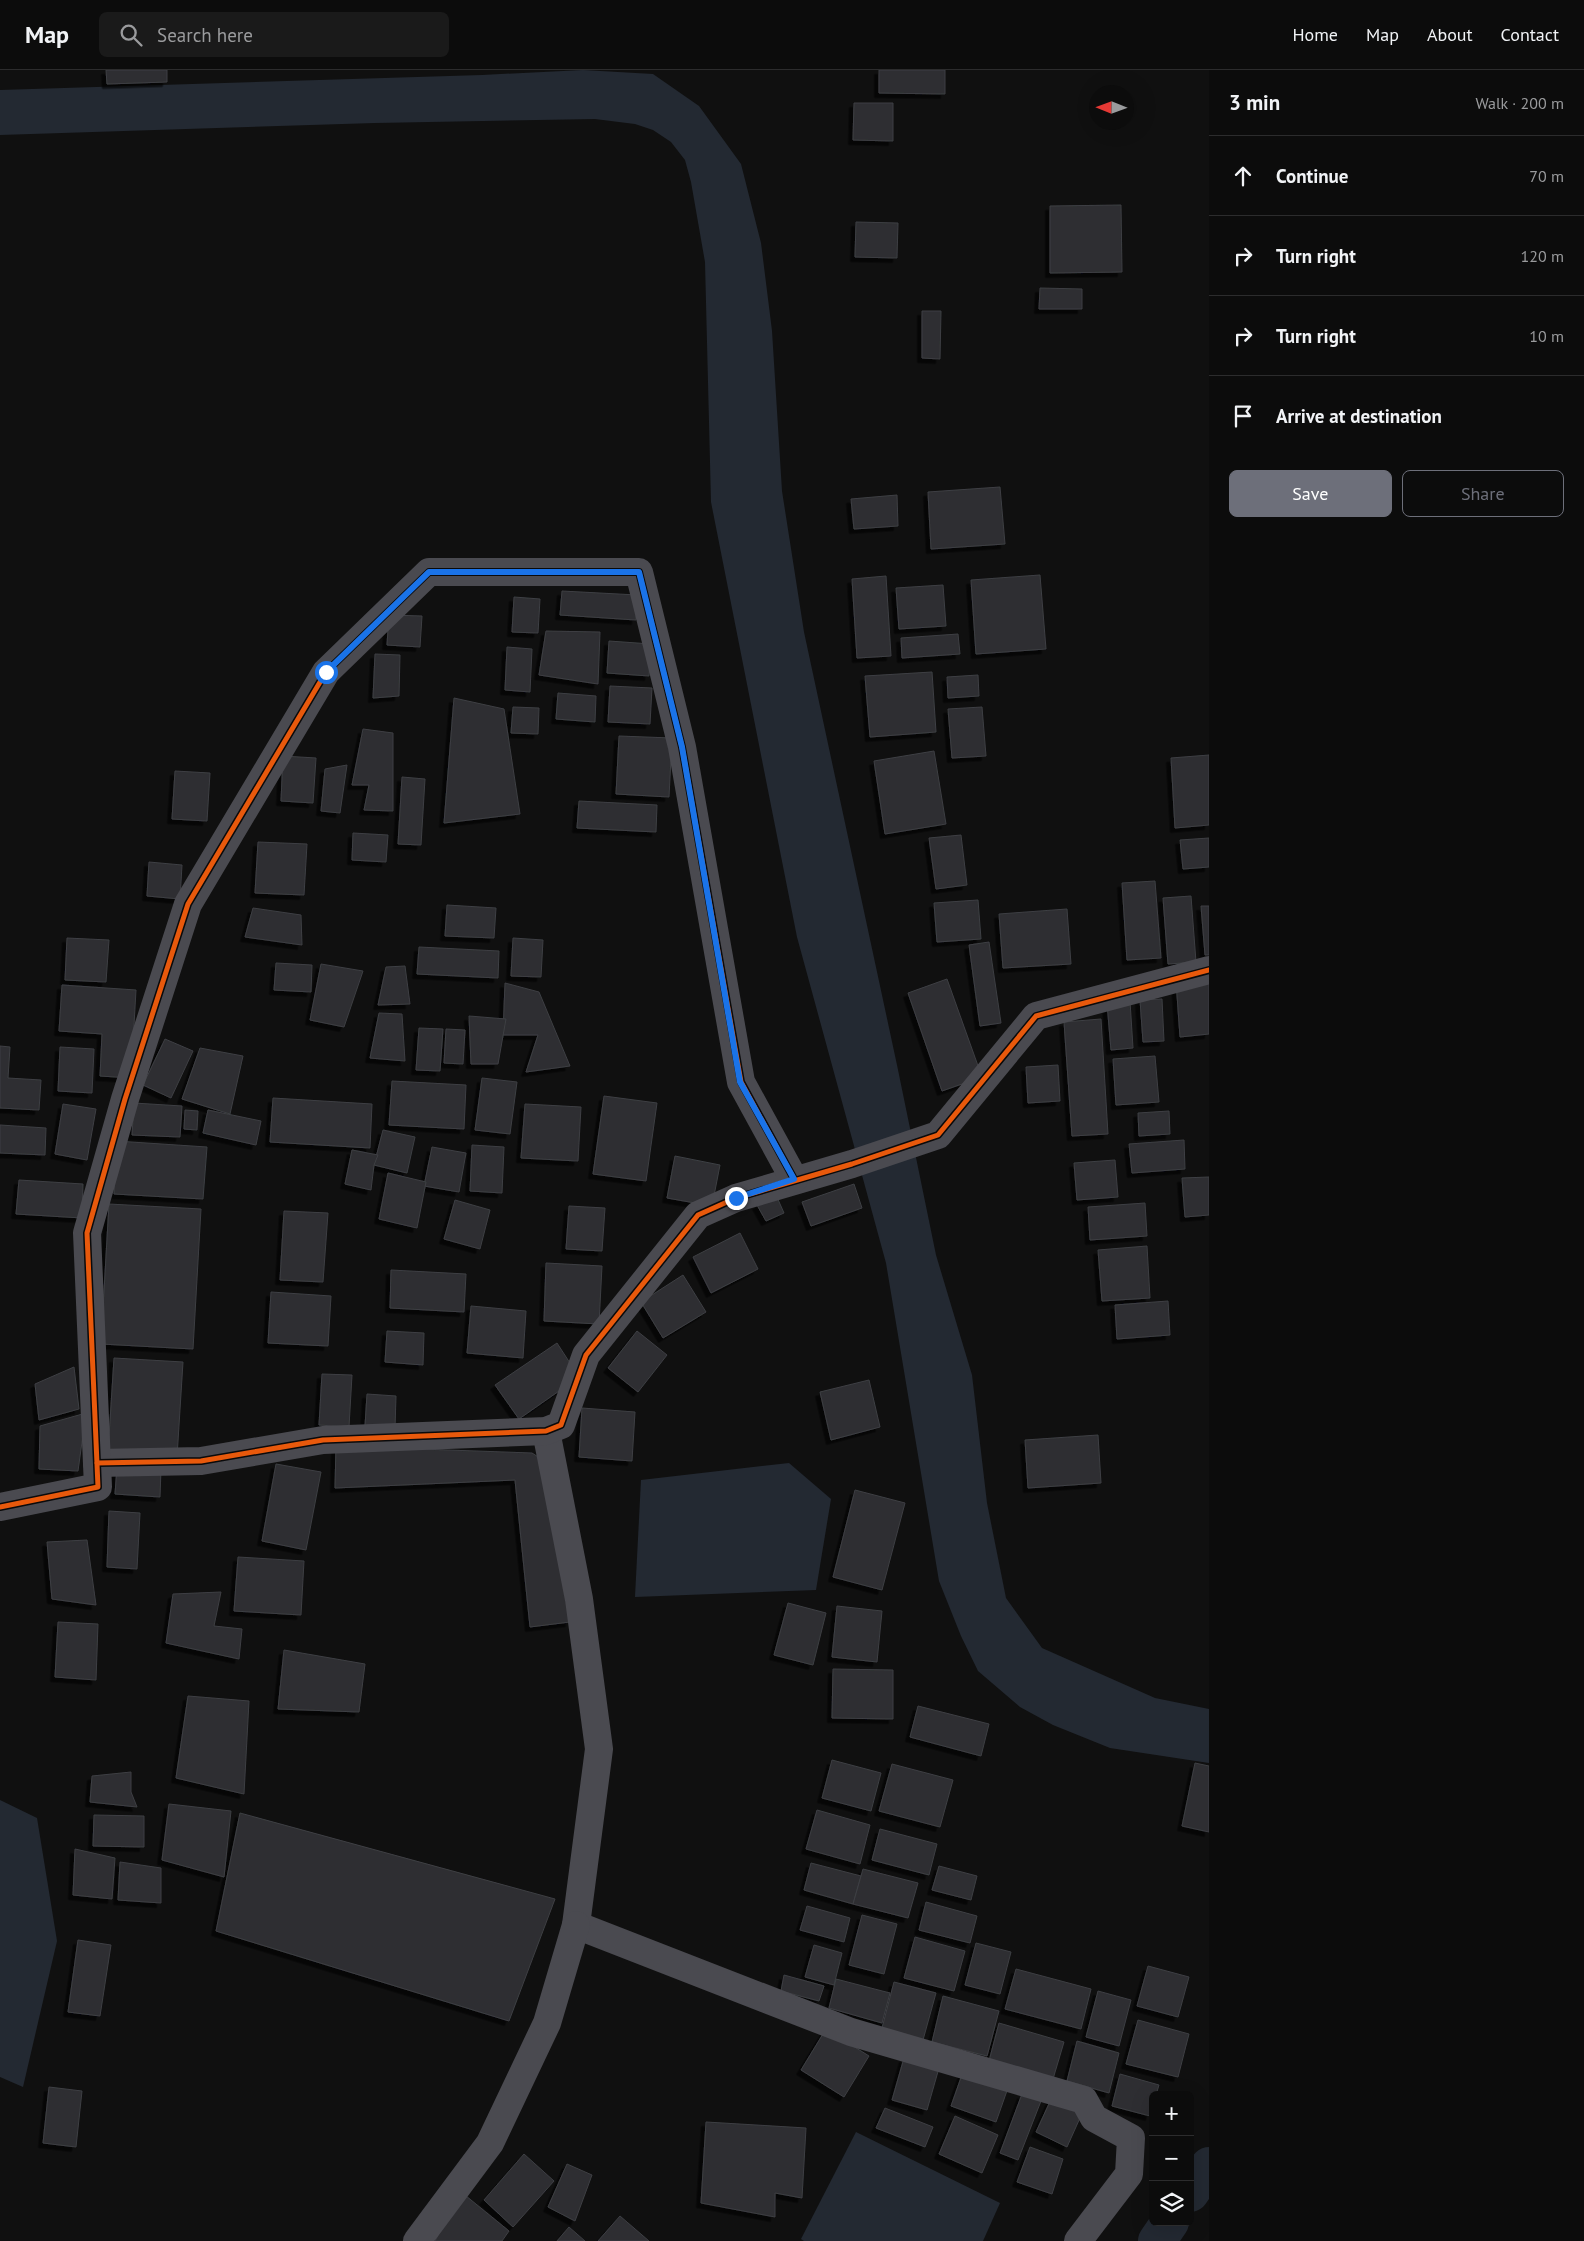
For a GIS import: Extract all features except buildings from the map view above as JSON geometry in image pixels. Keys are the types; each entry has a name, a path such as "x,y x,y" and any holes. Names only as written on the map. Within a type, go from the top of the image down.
{"street":[{"path":"0,1508 98,1487 87,1233 125,1099 188,904 326,672 429,572 639,572 682,747 740,1082 794,1179"},
{"path":"97,1463 201,1461 323,1440 546,1431 561,1425 586,1355 698,1215 736,1198 794,1179 852,1164 938,1135 1036,1016 1209,970"},
{"path":"417,2241 490,2143 547,2023 576,1925 599,1749 578,1599 546,1431"},
{"path":"576,1925 851,2032 1084,2100 1094,2118 1131,2138 1129,2174 1078,2241"}],"shaded area":[{"path":"583,70 653,74 699,106 741,164 761,243 772,331 782,491 804,632 936,1255 972,1375 987,1503 1006,1598 1042,1648 1155,1698 1209,1709 1209,1763 1110,1748 1053,1725 1020,1707 978,1671 961,1636 939,1581 886,1263 797,937 711,502 705,262 691,182 685,160 671,142 653,130 635,124 595,119 375,123 0,135 0,90 482,75"},
{"path":"789,1463 831,1499 816,1590 635,1597 641,1480"},
{"path":"0,1800 37,1818 57,1941 23,2087 0,2077"},
{"path":"856,2132 1000,2203 983,2241 804,2241 801,2239"}],"waterway":[{"path":"1194,2187 1209,2166"},
{"path":"1157,2241 1167,2226"}],"cycle path":[{"path":"0,1507 98,1487 87,1233 125,1099 188,904 326,672 429,572 639,572 682,747 741,1082 794,1179"},
{"path":"97,1463 201,1461 323,1440 546,1431 561,1425 586,1355 698,1215 736,1198 852,1164 938,1135 1036,1016 1209,970"}],"route":[{"path":"326,672 429,572 639,572 682,747 740,1082 794,1179 736,1198"}]}
